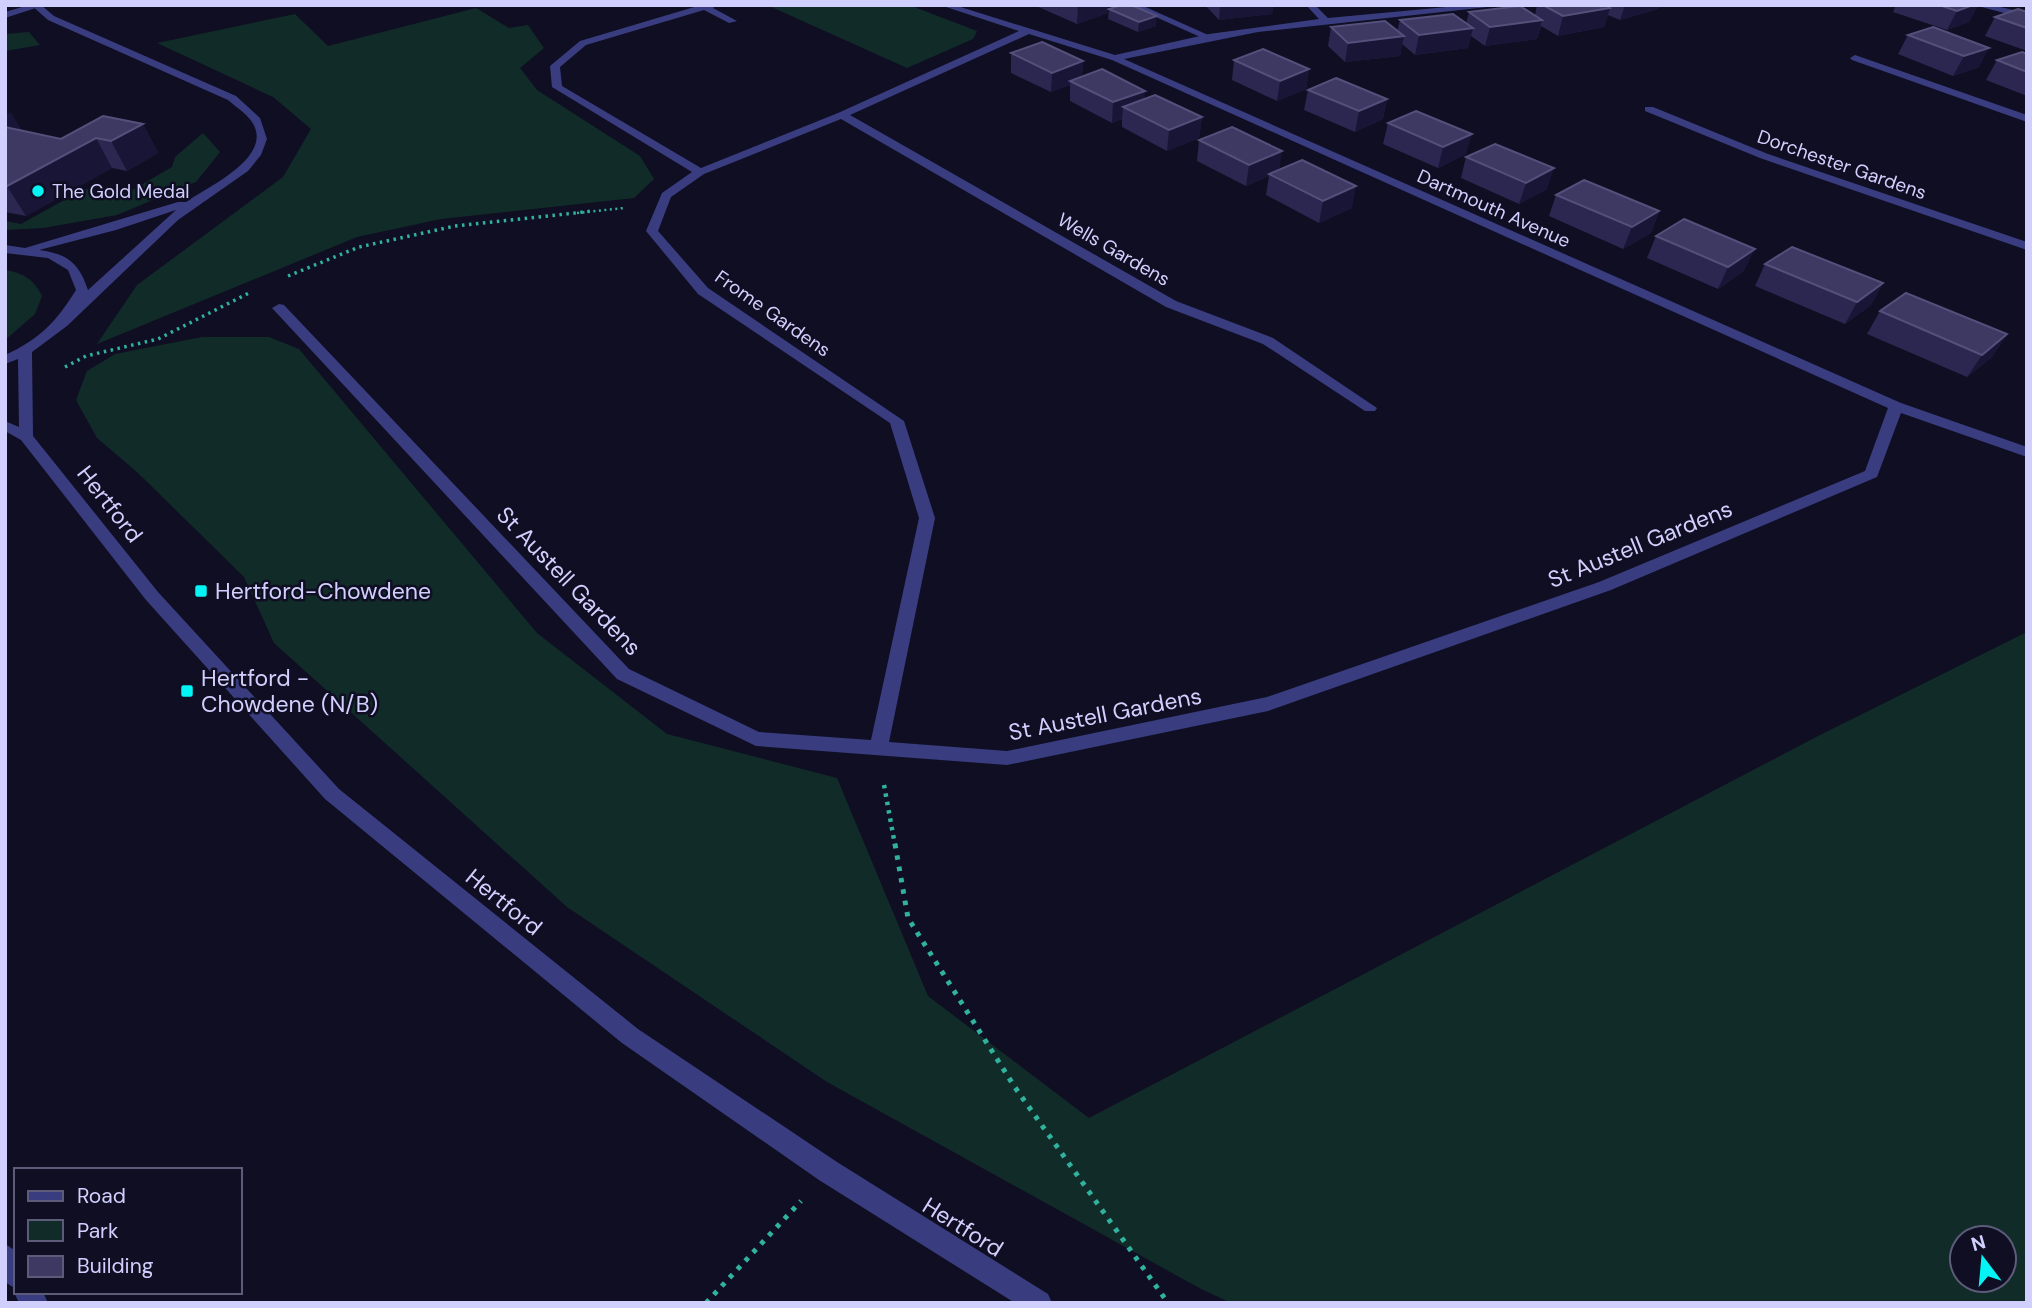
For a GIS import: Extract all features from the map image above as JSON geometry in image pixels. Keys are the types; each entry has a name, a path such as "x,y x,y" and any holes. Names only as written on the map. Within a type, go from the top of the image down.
{"street":[{"name":"Dartmouth Avenue","path":"944,5 1115,58 1896,406 2027,452"},
{"path":"1133,5 1210,38"},
{"path":"1310,5 1328,22"},
{"path":"1115,58 1160,45 1210,38 1328,22 1502,5"},
{"path":"1978,5 2027,16"},
{"path":"5,16 36,6 51,18 232,98 256,118 262,138 255,156 236,176 195,200 168,221 62,323 25,351 5,360"},
{"path":"700,172 557,88 555,66 583,43 709,6 732,21"},
{"path":"663,204 666,195 700,172 842,115 1028,31"},
{"path":"1855,58 2027,119"},
{"name":"Dorchester Gardens","path":"1649,109 1763,156 2027,246"},
{"name":"Wells Gardens","path":"842,115 1171,304 1268,341 1370,408"},
{"path":"24,250 112,227 195,200"},
{"name":"Frome Gardens","path":"663,204 652,231 703,291 897,421 927,518 878,750"},
{"path":"5,249 51,255 74,268 82,290 62,323"},
{"name":"St Austell Gardens","path":"279,308 623,674 756,739 1007,758 1268,704 1605,586 1872,474 1896,406"},
{"path":"25,351 26,437"},
{"name":"Hertford","path":"5,425 26,437 152,596 332,794 630,1036 828,1171 1040,1303"},
{"path":"5,1257 14,1273"}],"path":[{"path":"287,276 359,247 454,226 663,204"},
{"path":"86,356 158,339 251,292"},
{"path":"878,750 908,918 1014,1086 1168,1303"},
{"path":"706,1303 828,1171"}],"green space":[{"path":"767,5 909,5 977,31 973,39 907,68"},
{"path":"476,8 509,28 528,25 544,48 520,68 537,90 640,156 654,179 634,198 441,219 357,237 97,344 137,285 283,177 311,129 273,97 157,43 295,14 328,46"},
{"path":"29,32 40,45 5,51 5,34"},
{"path":"203,133 220,152 196,182 117,215 43,228 5,230 5,221 21,224 84,189 127,193 172,167 175,157"},
{"path":"5,270 28,278 42,296 35,314 5,340"},
{"path":"202,337 269,337 299,349 537,633 667,734 837,778 928,996 1089,1118 1818,736 2027,632 2027,1303 1231,1303 1201,1289 827,1082 567,907 274,643 244,577 137,472 97,438 76,400 87,371 115,354"}],"building":[{"path":"1131,5 1157,16 1139,22 1109,9"},
{"path":"1543,5 1606,5 1610,8 1563,16"},
{"path":"1939,5 1973,5 1957,11"},
{"path":"1520,6 1542,20 1490,27 1469,12"},
{"path":"2018,9 2027,12 2027,28 1995,17"},
{"path":"1453,14 1473,28 1419,35 1400,20"},
{"path":"1385,21 1404,36 1348,43 1331,27"},
{"path":"1933,27 1989,48 1964,56 1908,35"},
{"path":"1042,42 1083,61 1052,73 1011,53"},
{"path":"1263,49 1309,69 1280,81 1234,60"},
{"path":"2022,52 2027,54 2027,72 1997,60"},
{"path":"1102,69 1145,91 1113,102 1070,81"},
{"path":"1336,78 1387,99 1359,111 1308,90"},
{"path":"1155,95 1202,117 1169,130 1123,107"},
{"path":"1416,111 1472,134 1443,147 1388,123"},
{"path":"103,116 143,124 111,141 96,138 5,185 5,127 61,139"},
{"path":"1232,127 1282,151 1249,165 1199,140"},
{"path":"1495,144 1554,168 1526,183 1466,157"},
{"path":"1302,160 1356,186 1323,201 1269,174"},
{"path":"1584,180 1659,211 1632,227 1556,195"},
{"path":"1684,219 1755,249 1728,267 1656,236"},
{"path":"1792,247 1883,283 1857,302 1765,264"},
{"path":"1906,293 2007,334 1982,355 1880,311"}],"place":[{"name":"The Gold Medal","path":"38,191"},
{"name":"Hertford-Chowdene","path":"201,591"},
{"name":"Hertford - Chowdene (N/B)","path":"187,691"}]}
